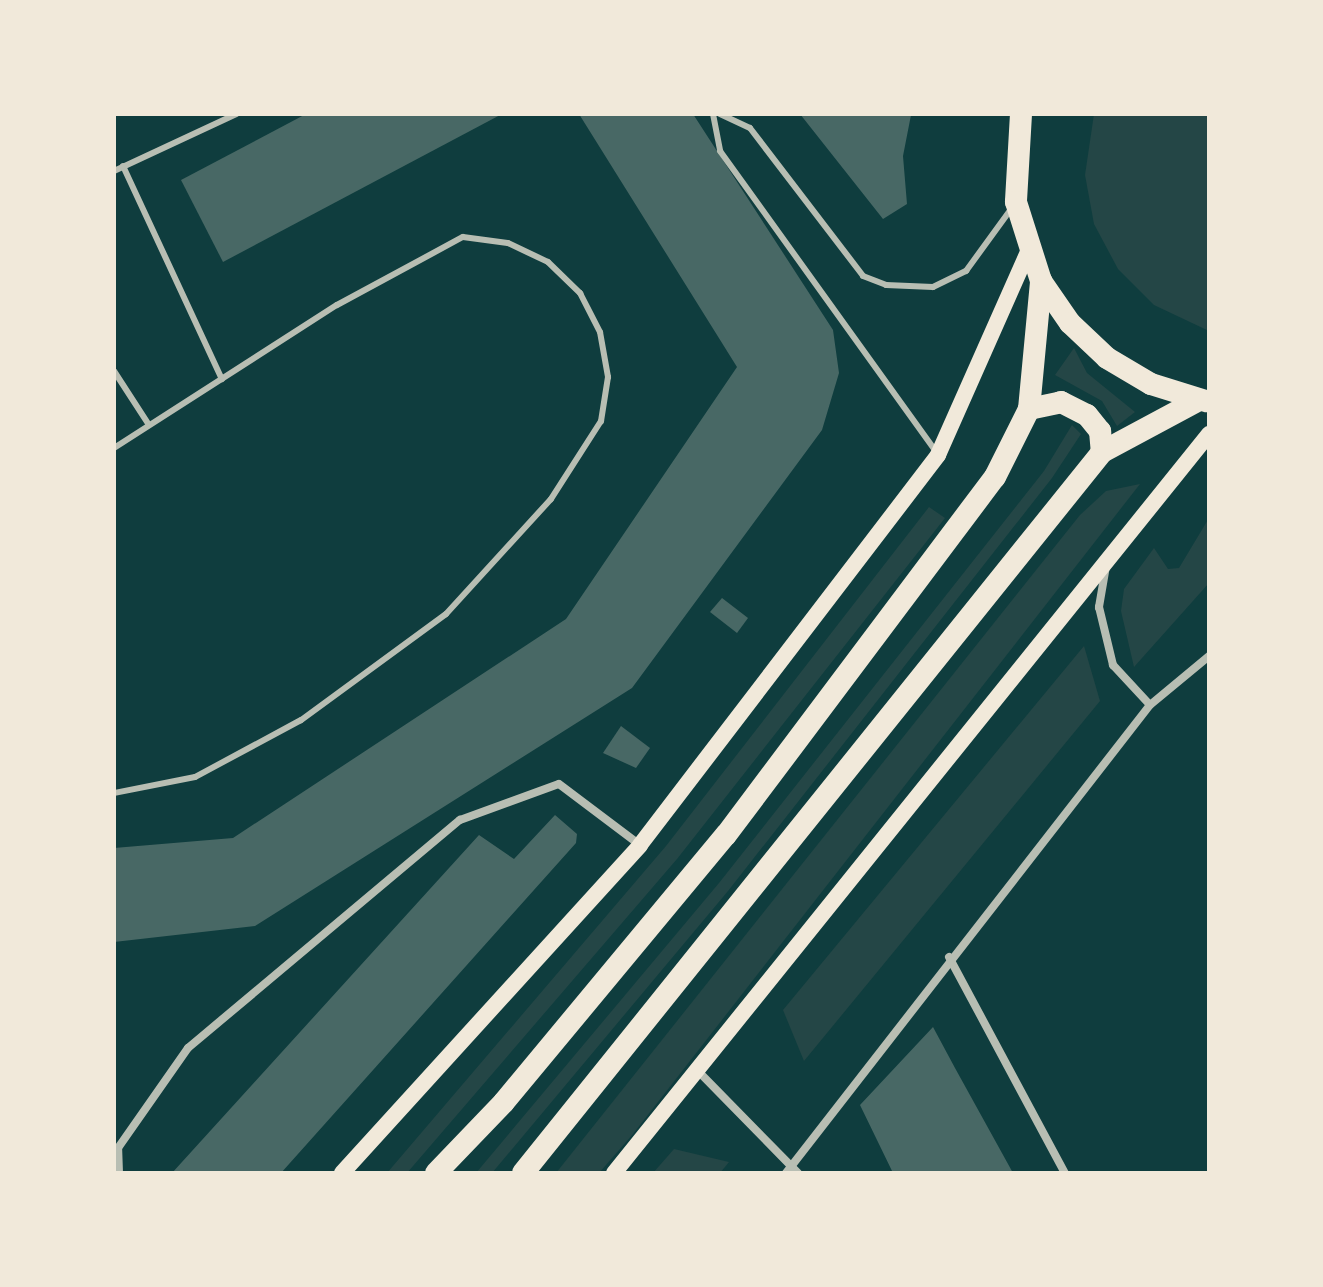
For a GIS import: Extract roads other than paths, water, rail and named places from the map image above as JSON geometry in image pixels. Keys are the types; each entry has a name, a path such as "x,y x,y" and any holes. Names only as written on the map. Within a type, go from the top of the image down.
{"highway":[{"path":"1021,114 1016,202 1028,252 1041,281 1070,323 1107,358 1204,401"},
{"path":"436,1173 504,1102 726,835 995,477 1029,409 1041,281"},
{"path":"523,1173 1102,452 1204,401"},
{"path":"1029,409 1061,402 1087,415 1100,431 1102,452"}],"main road":[{"path":"342,1173 640,845 938,455 1028,252"},
{"path":"614,1173 1107,556 1209,434"}],"street":[{"path":"1107,556 1099,607 1113,665 1150,705"},
{"path":"786,1171 949,957 1150,705 1209,656"},
{"path":"119,1173 118,1148 188,1048 460,820 559,784 640,845"},
{"path":"949,957 1065,1173"},
{"path":"698,1071 786,1171 798,1173"}],"lane":[{"path":"114,171 236,114"},
{"path":"713,114 720,151 938,455"},
{"path":"720,114 750,128 863,276 886,285 933,287 966,271 1016,202"},
{"path":"123,166 222,379"},
{"path":"114,448 222,379 463,237 508,243 548,262 580,293 600,332 608,377 601,421 551,499 446,614 301,720 195,777 114,793"},
{"path":"114,371 149,425"}]}
